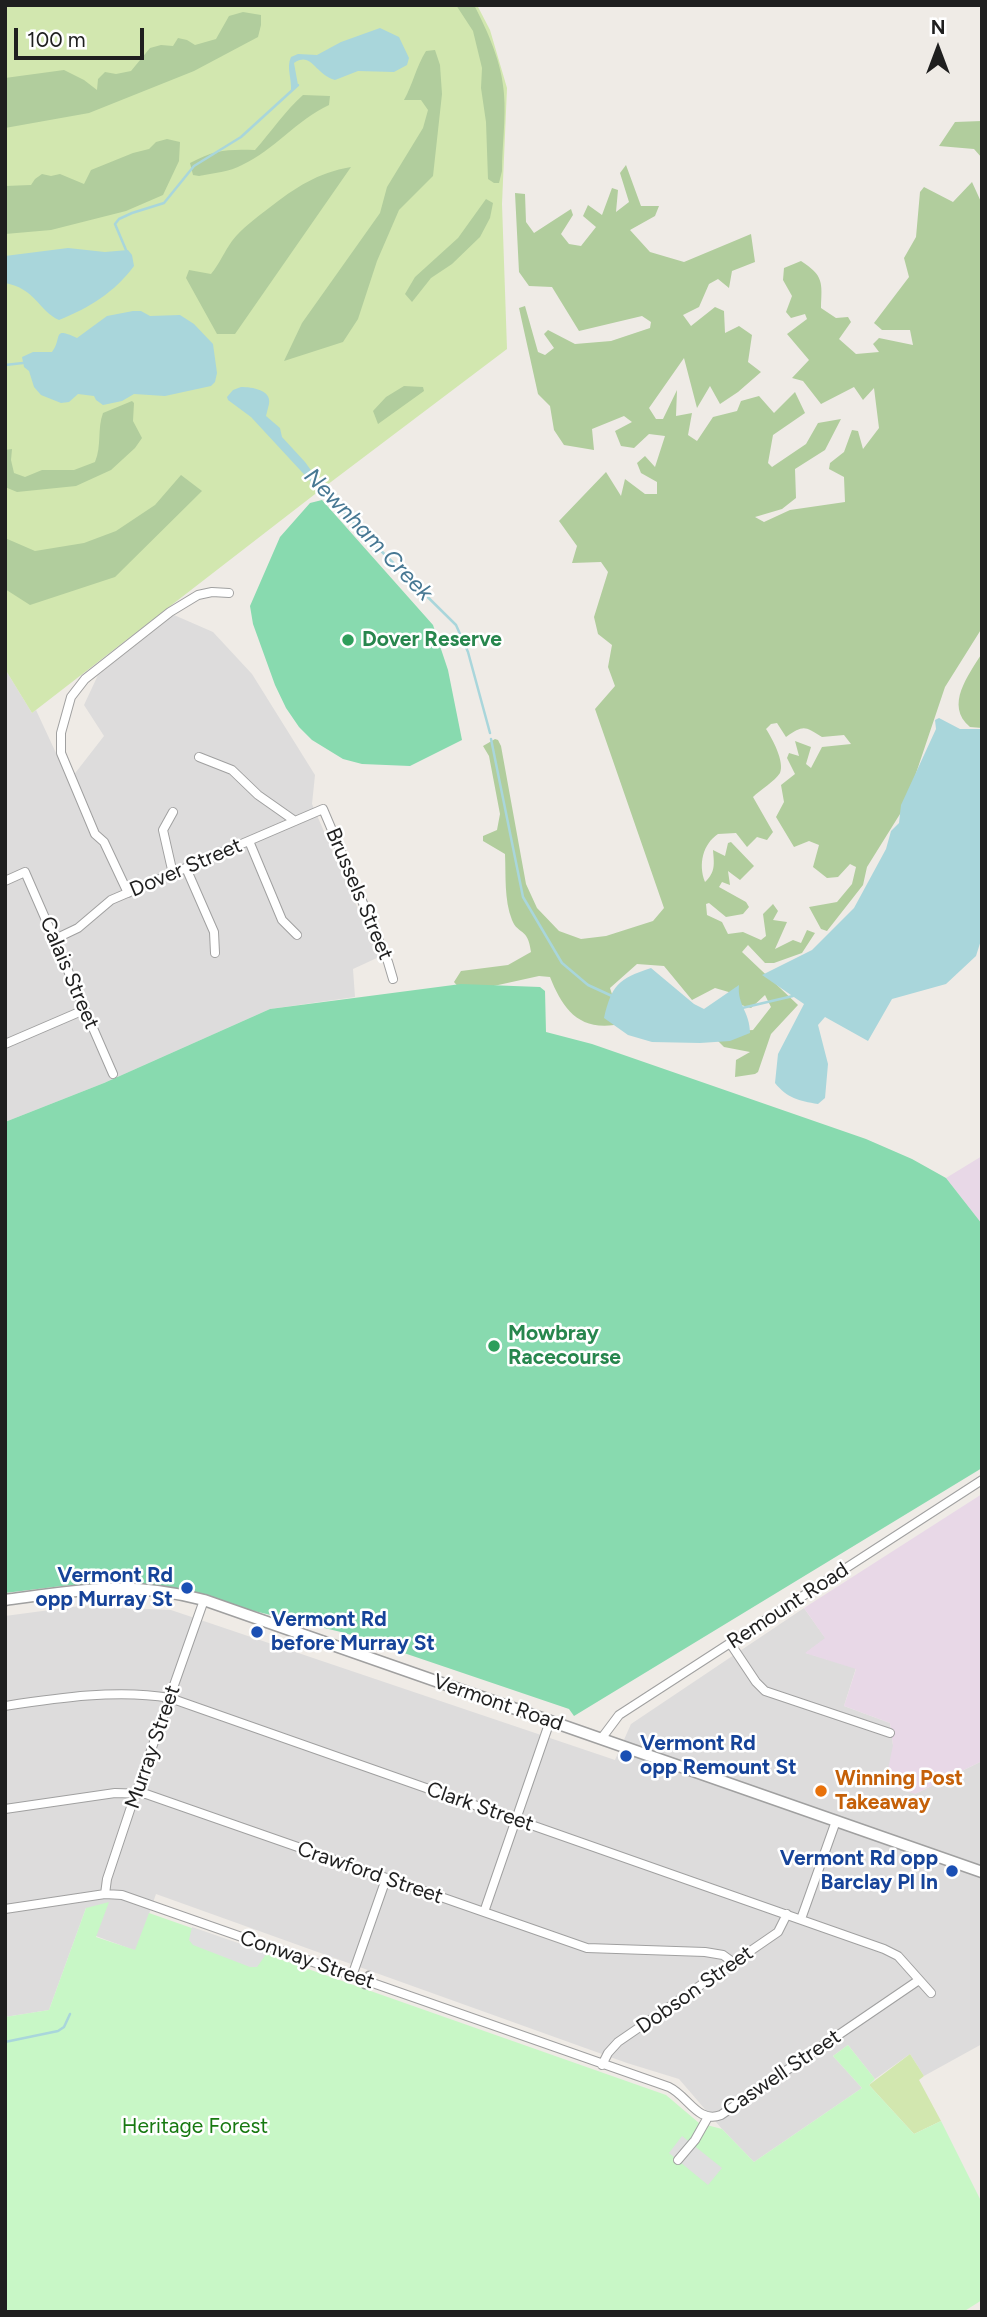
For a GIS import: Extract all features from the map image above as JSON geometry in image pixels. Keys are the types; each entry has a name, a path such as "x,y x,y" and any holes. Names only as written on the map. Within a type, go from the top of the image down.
{"street":[{"path":"128,893 104,842 95,834 61,753 61,733 71,698 86,679 170,612 198,595 229,593"},
{"path":"199,757 232,770 258,795 295,821"},
{"name":"Dover Street","path":"55,939 78,928 111,900 323,809"},
{"name":"Brussels Street","path":"323,809 393,979"},
{"path":"173,812 163,830 173,874"},
{"path":"248,841 282,920 297,935"},
{"path":"186,868 214,932 215,953"},
{"name":"Calais Street","path":"5,881 25,872 113,1074"},
{"path":"5,1044 84,1010"},
{"name":"Remount Road","path":"601,1740 619,1715 982,1480"},
{"name":"Vermont Road","path":"5,1600 93,1588 163,1590 204,1600 982,1872"},
{"name":"Murray Street","path":"105,1894 107,1879 204,1600"},
{"path":"730,1643 765,1691 890,1733"},
{"name":"Clark Street","path":"5,1706 79,1696 170,1698 892,1952 931,1993"},
{"path":"484,1912 550,1721"},
{"name":"Crawford Street","path":"5,1809 115,1793 137,1793 156,1797 587,1948 705,1952 723,1955 734,1963"},
{"path":"801,1920 836,1821"},
{"path":"352,1976 386,1879"},
{"name":"Conway Street","path":"5,1909 105,1894 129,1897 603,2064"},
{"name":"Dobson Street","path":"603,2064 618,2042 778,1932 785,1923 787,1914"},
{"name":"Caswell Street","path":"603,2064 675,2090 708,2117 721,2115 919,1980"},
{"path":"678,2160 695,2140 708,2117"}],"shaded area":[{"path":"174,615 213,632 252,674 315,775 312,804 379,957 353,969 355,997 270,1009 104,1083 5,1122 5,669 32,713 36,710 69,781 104,736 84,705 98,675"},
{"path":"982,1156 982,1224 946,1178"},
{"path":"982,1494 982,1761 915,1794 885,1784 893,1745 890,1723 844,1706 856,1669 805,1653 825,1638 804,1608"},
{"path":"80,1606 171,1610 615,1760 631,1724 804,1608 826,1639 806,1653 856,1668 844,1706 890,1723 893,1745 915,1794 982,1761 982,2044 924,2076 910,2054 875,2079 848,2045 833,2056 862,2088 754,2162 679,2079 627,2063 156,1894 136,1951 96,1936 86,1908 49,2010 5,2017 5,1616"},
{"path":"192,1927 267,1953 257,1967 250,1967 193,1945 189,1940"},
{"path":"682,2136 722,2168 708,2185 669,2153"}],"green space":[{"path":"5,5 477,5 490,30 507,88 502,204 507,349 32,713 5,669"},
{"path":"456,5 474,5 489,37 500,71 505,113 499,183 488,179 482,68 473,31"},
{"path":"243,12 261,15 258,37 194,71 89,113 5,128 5,78 64,70 97,90 98,79 105,72 116,74 131,71 150,48 173,46 178,38 195,45 216,39 229,16"},
{"path":"435,50 440,65 442,94 433,176 399,210 377,261 358,319 343,342 284,361 302,323 380,213 387,187 423,128 428,110 421,100 404,100 426,51"},
{"path":"303,95 330,96 329,105 317,111 254,159 221,172 193,175 190,163 206,155 229,150 255,150"},
{"path":"982,121 982,158 974,149 939,146 955,122"},
{"path":"167,139 180,142 179,161 163,195 126,211 51,230 5,234 5,186 31,185 42,174 60,174 84,184 91,170 149,149 156,142"},
{"path":"626,165 641,206 659,206 655,216 630,230 650,252 684,262 751,234 755,262 732,271 729,288 718,279 709,284 699,307 683,315 691,326 715,307 724,311 725,333 739,326 752,335 748,362 761,372 720,404 710,386 697,408 684,358 649,408 656,419 663,419 677,390 676,416 692,413 688,435 697,441 713,417 737,411 741,401 759,396 774,413 795,392 805,413 773,435 768,463 772,467 806,444 818,423 841,419 825,450 795,469 796,498 782,509 755,517 764,522 790,510 845,502 844,477 829,469 830,463 844,452 852,430 858,431 863,449 879,428 874,388 863,400 854,387 821,404 803,381 792,378 809,360 787,334 807,319 805,314 791,318 786,312 792,296 783,280 784,268 801,261 814,271 820,280 821,308 836,318 848,317 851,322 839,339 856,354 879,352 873,344 879,338 913,345 910,330 882,330 874,323 909,277 904,258 916,237 920,192 924,187 953,202 972,182 982,204 982,628 945,687 905,806 867,867 863,885 827,931 821,929 809,907 837,902 852,884 856,867 850,864 838,877 827,878 813,867 819,845 809,841 794,847 776,817 784,802 781,785 795,774 787,758 789,753 799,756 795,741 811,747 806,764 811,768 822,747 851,744 844,735 822,737 804,728 786,737 777,723 766,729 777,750 781,768 778,776 753,797 773,832 767,840 757,837 747,847 736,833 718,834 709,843 702,862 705,882 713,871 713,850 725,856 728,843 731,842 754,866 740,880 728,871 730,885 722,882 719,887 746,902 749,907 743,914 726,917 709,903 706,904 707,915 722,922 728,934 743,932 761,940 766,936 763,914 773,904 778,911 773,920 787,922 775,949 793,940 801,943 807,930 815,933 802,953 774,963 765,963 748,945 742,952 798,1005 771,1034 758,1072 735,1077 736,1060 750,1052 724,1047 716,1039 721,1032 753,1030 771,1007 765,995 751,1008 738,1004 732,993 715,988 692,1000 664,966 637,964 610,988 617,1010 614,1025 601,1026 590,1024 573,1014 560,998 550,977 539,976 471,991 461,990 454,982 461,971 508,965 531,952 528,939 514,925 509,912 505,854 483,841 483,836 497,830 500,814 489,756 483,746 495,739 501,746 526,884 537,908 559,931 581,939 606,936 653,921 664,908 595,709 615,686 608,667 612,645 598,634 594,617 608,572 601,562 572,563 577,546 559,521 606,472 621,496 625,479 645,494 657,494 657,482 641,473 637,463 645,456 655,467 665,436 649,434 634,448 621,446 615,431 632,422 624,416 592,429 594,450 564,445 554,430 550,406 538,394 519,308 525,306 538,352 545,355 554,348 544,334 548,330 575,344 611,341 650,328 651,322 642,316 579,331 552,287 529,286 519,272 515,193 525,194 526,222 534,233 571,209 573,215 561,234 569,244 581,246 596,227 583,216 588,205 602,215 612,188 618,190 616,212 629,202 620,173"},
{"path":"351,167 235,334 217,334 186,278 189,270 211,274 229,245 249,223 307,182"},
{"path":"486,199 493,203 490,218 480,237 452,264 431,278 412,302 405,294 415,277 458,238"},
{"path":"404,386 423,387 424,391 378,424 373,411 386,397"},
{"path":"132,401 133,421 142,438 111,470 76,486 17,492 5,487 5,450 12,449 14,473 25,477 42,470 74,470 95,462 103,413"},
{"path":"181,475 202,491 115,577 30,605 5,589 5,538 35,551 84,543 116,531 155,505"},
{"name":"Dover Reserve","path":"322,500 433,625 448,670 462,740 410,766 362,764 343,759 312,740 286,708 253,624 250,606 280,537 310,503"},
{"path":"982,653 982,728 970,727 959,709 959,700 961,690"},
{"name":"Mowbray Racecourse","path":"461,984 540,987 545,991 546,1032 592,1044 866,1139 912,1159 946,1178 982,1224 982,1468 574,1716 569,1709 345,1633 151,1586 70,1585 5,1593 5,1122 104,1083 270,1009"},
{"name":"Heritage Forest","path":"109,1902 96,1937 135,1950 149,1913 666,2095 699,2123 722,2129 754,2162 862,2088 833,2056 848,2045 875,2079 869,2085 914,2134 941,2121 982,2203 982,2300 963,2312 5,2312 5,2017 49,2010 86,1908"},
{"path":"910,2054 924,2076 919,2080 941,2121 914,2134 869,2085"}],"water":[{"path":"380,28 399,37 409,58 407,65 394,72 358,71 335,80 309,62 300,60 294,63 298,85 291,91 291,57 298,54 317,55 341,42"},
{"path":"68,248 105,252 128,250 134,266 101,298 59,320 23,290 5,283 5,256"},
{"path":"141,311 150,316 180,315 194,324 213,344 217,373 215,382 211,386 165,396 134,394 122,401 103,405 94,396 78,394 69,402 61,403 41,395 34,387 22,357 33,352 52,352 61,333 77,338 107,316"},
{"path":"241,387 255,389 267,395 269,404 266,416 280,428 282,437 318,480 313,484 251,417 228,400 227,397 233,390"},
{"path":"939,718 960,729 982,729 982,937 976,956 946,984 892,999 868,1041 825,1017 818,1025 828,1064 825,1098 818,1104 794,1098 775,1083 778,1054 804,1004 762,975 812,950 854,908 886,849 891,831 899,823 901,805 936,729 935,720"},
{"path":"651,968 694,1004 704,1009 739,985 750,1033 730,1041 700,1043 652,1042 628,1035 604,1018 610,998 624,980"}],"waterway":[{"path":"126,250 115,224 119,219 164,203 194,166 241,137 298,85"},
{"name":"Newnham Creek","path":"5,365 23,363"},
{"name":"Newnham Creek","path":"315,481 456,625 468,652 490,733"},
{"name":"Newnham Creek","path":"491,739 523,897 562,963 588,985 612,996"},
{"name":"Newnham Creek","path":"742,1008 793,996"},
{"path":"5,2042 58,2031 64,2027 70,2014"}],"place":[{"name":"Dover Reserve","path":"348,640"},
{"name":"Mowbray Racecourse","path":"494,1346"},
{"name":"Vermont Rd opp Murray St","path":"187,1588"},
{"name":"Vermont Rd before Murray St","path":"257,1632"},
{"name":"Vermont Rd opp Remount St","path":"626,1756"},
{"name":"Winning Post Takeaway","path":"821,1791"},
{"name":"Vermont Rd opp Barclay Pl In","path":"952,1871"}]}
